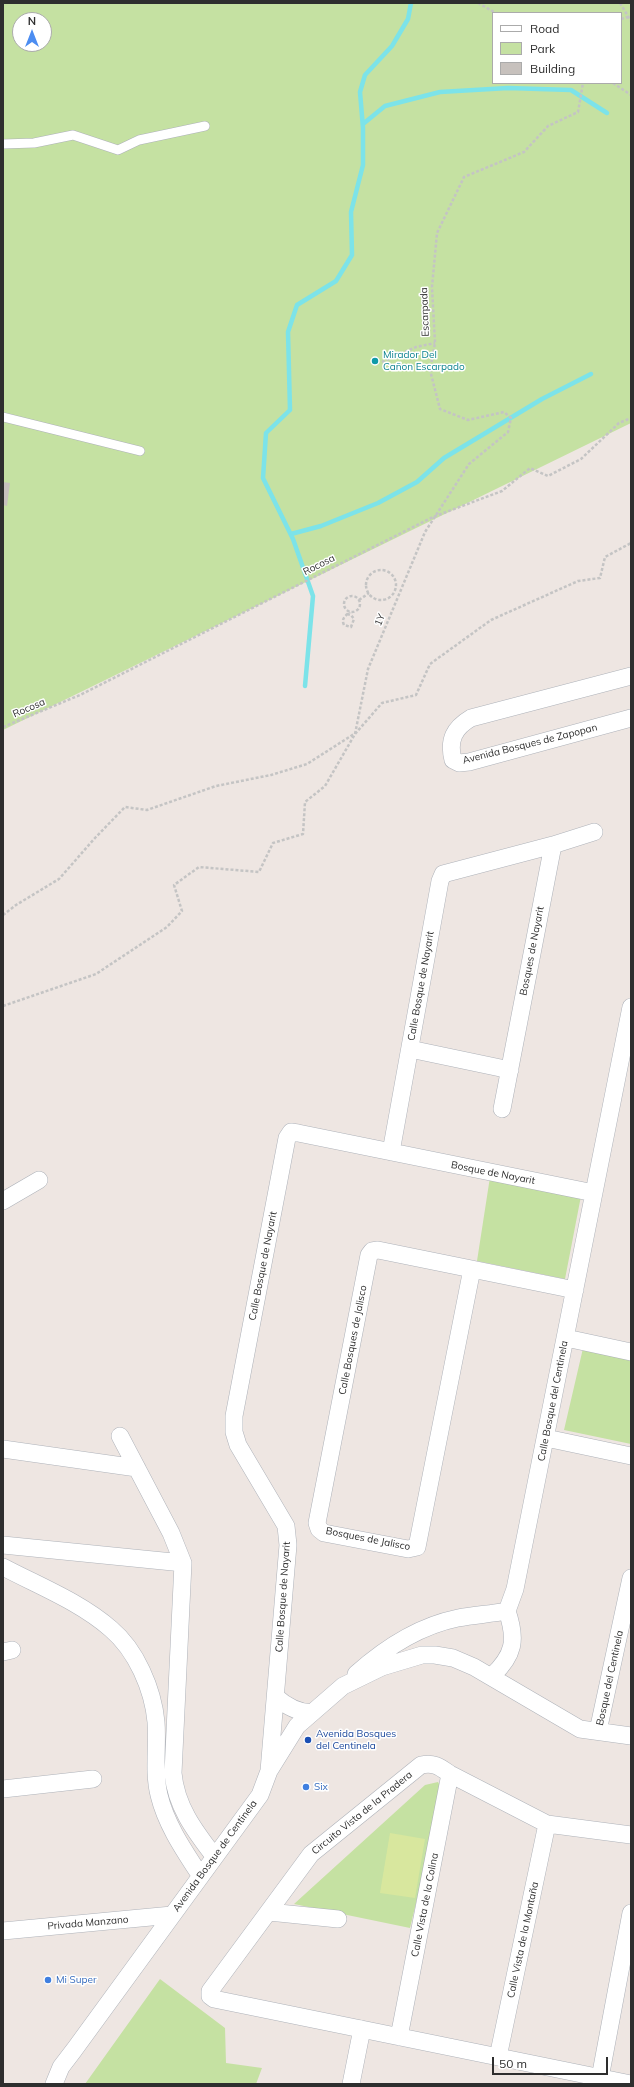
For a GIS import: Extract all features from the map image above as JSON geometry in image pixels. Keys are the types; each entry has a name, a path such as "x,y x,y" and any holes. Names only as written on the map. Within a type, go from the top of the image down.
{"street":[{"name":"Avenida Bosques de Zapopan","path":"631,676 471,718 460,724 452,736 450,749 453,760 459,763 469,762 631,718"},
{"path":"553,845 594,832"},
{"name":"Calle Bosque de Nayarit","path":"269,1771 288,1545 286,1526 238,1445 234,1432 234,1416 287,1138 291,1132 391,1152 440,881 443,874 553,845"},
{"name":"Bosques de Nayarit","path":"502,1109 553,845"},
{"name":"Calle Bosque del Centinela","path":"508,1611 516,1589 631,1007"},
{"path":"410,1049 510,1070"},
{"name":"Bosque de Nayarit","path":"391,1152 594,1193"},
{"path":"3,1201 39,1180"},
{"name":"Calle Bosques de Jalisco","path":"319,1529 317,1523 369,1255 372,1251 378,1250 575,1290"},
{"name":"Bosques de Jalisco","path":"319,1529 324,1533 400,1547 417,1547 472,1270"},
{"path":"566,1338 631,1352"},
{"path":"120,1436 171,1533 183,1562 175,1703 173,1773 176,1793 189,1823 214,1856"},
{"path":"546,1438 631,1456"},
{"path":"3,1449 136,1468"},
{"path":"3,1545 183,1562"},
{"path":"3,1567 88,1612 111,1629 128,1647 142,1673 153,1702 156,1722 158,1793 166,1818 200,1875"},
{"name":"Bosque del Centinela","path":"598,1731 631,1578"},
{"path":"343,1686 375,1656 400,1640 457,1618 508,1611 513,1628 512,1646 505,1663 492,1676"},
{"path":"431,1627 436,1655"},
{"name":"Avenida Bosque de Centinela","path":"54,2084 61,2068 200,1875 260,1795 269,1771 297,1726 343,1686 409,1658 436,1655 453,1658 492,1676 580,1729 631,1736"},
{"path":"276,1697 285,1705 300,1712 311,1713"},
{"path":"153,1702 175,1703"},
{"name":"Circuito Vista de la Pradera","path":"631,1835 547,1824 450,1774 436,1764 429,1763 421,1765 311,1854 210,1991 210,1996 214,1999 631,2084"},
{"name":"Calle Vista de la Colina","path":"399,2036 450,1774"},
{"path":"3,1789 93,1778"},
{"name":"Calle Vista de la Montaña","path":"498,2057 547,1824"},
{"path":"269,1912 338,1919"},
{"path":"600,2078 631,1913"},
{"name":"Privada Manzano","path":"3,1931 172,1915"},
{"path":"351,2084 362,2029"}],"lane":[{"path":"3,144 34,143 73,135 118,150 139,140 205,126"},
{"path":"3,417 140,451"}],"path":[{"path":"478,3 494,12"},
{"path":"620,3 630,16 631,21"},
{"name":"Escarpada","path":"433,517 469,464 508,432 511,418 504,412 468,420 440,409 430,370 435,343 432,287 437,233 464,177 524,152 548,126 578,112 583,84"},
{"path":"614,84 631,95"},
{"path":"382,362 416,347 435,343"},
{"name":"Rocosa","path":"3,727 80,696 433,517 502,491 530,468 548,476 581,459 620,422 631,418"},
{"name":"1Y","path":"355,734 368,670 425,532 433,517"},
{"path":"3,1006 96,974 167,927 182,912 174,885 199,867 259,872 273,843 303,834 305,802 325,786 355,734 382,704 416,696 430,664 491,620 578,581 600,578 605,557 631,543"},
{"path":"380,571 389,572 392,575 395,589 390,597 382,600 375,599 369,593 367,584 368,580 372,574 380,571"},
{"path":"395,589 402,589"},
{"path":"359,600 369,593"},
{"path":"359,600 351,596 346,598 344,605 348,613 354,619 351,627 346,626 343,623 344,617 348,613 359,609 359,600"},
{"path":"3,915 16,904 59,879 125,807 147,810 216,786 271,775 308,764 355,734"}],"green space":[{"path":"3,3 631,3 631,423 3,730"},
{"path":"490,1177 581,1196 565,1279 477,1261"},
{"path":"584,1344 631,1355 631,1444 564,1430"},
{"path":"438,1782 443,1791 410,1928 294,1904 425,1785"},
{"path":"390,1833 425,1839 415,1898 380,1893"},
{"path":"160,1979 225,2028 226,2063 262,2068 256,2084 85,2084"}],"building":[{"path":"3,482 10,483 7,506 3,505"}],"waterway":[{"path":"305,686 313,596 293,539 263,478 266,433 290,410 288,332 297,305 336,281 352,255 351,212 363,165 363,128 360,92 365,75 392,46 408,19 411,3"},
{"path":"363,124 385,106 440,92 508,88 571,90 607,113"},
{"path":"291,534 321,526 378,503 417,482 444,458 542,399 591,374"}],"place":[{"name":"Mirador Del Cañon Escarpado","path":"375,361"},
{"name":"Avenida Bosques del Centinela","path":"308,1740"},
{"name":"Six","path":"306,1787"},
{"name":"Mi Super","path":"48,1980"}]}
